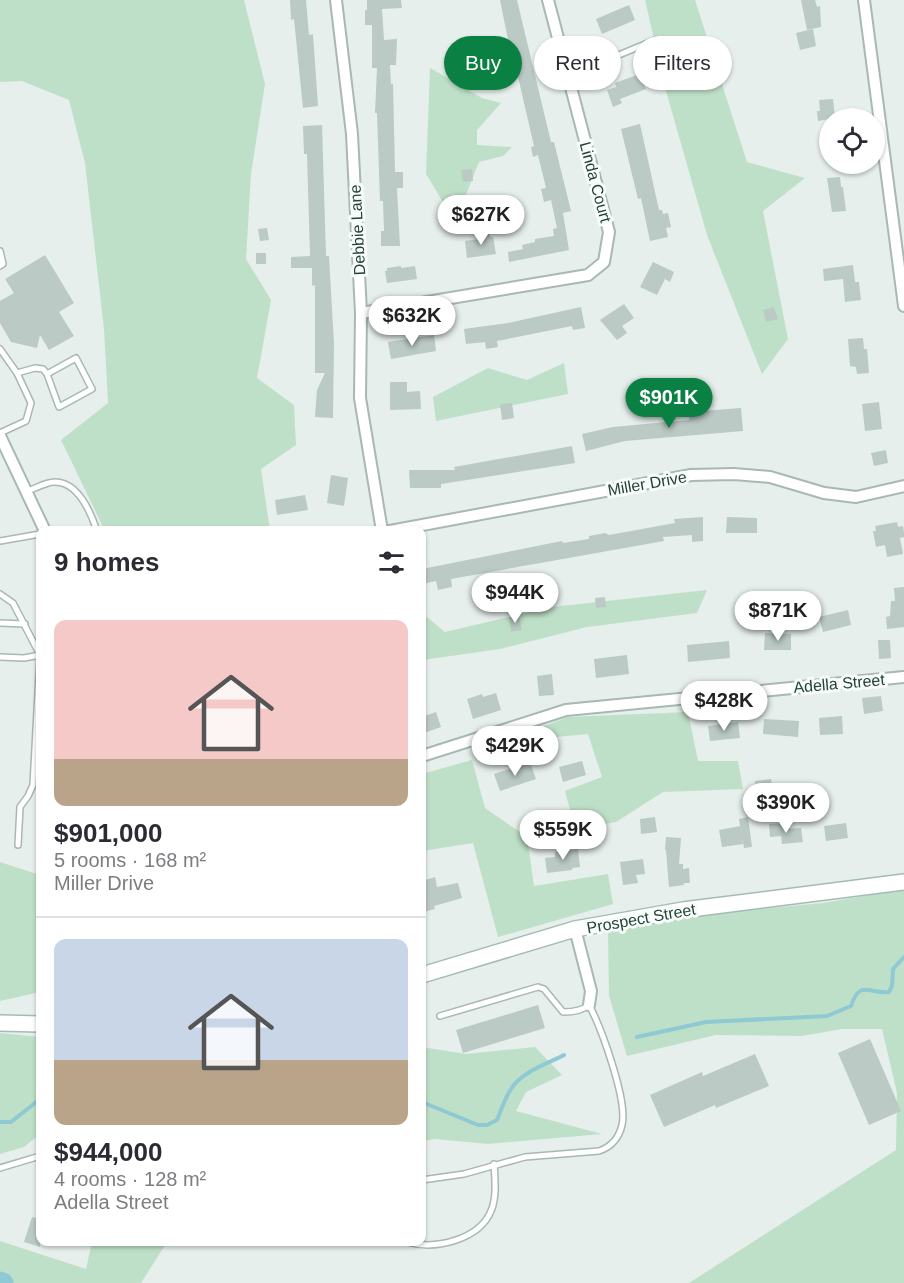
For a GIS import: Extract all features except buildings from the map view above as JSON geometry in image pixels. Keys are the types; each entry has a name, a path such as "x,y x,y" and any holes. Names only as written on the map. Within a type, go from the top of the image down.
{"main road":[{"name":"Prospect Street","path":"426,974 575,930 683,910 904,882"},
{"path":"0,1023 36,1024"}],"street":[{"name":"Debbie Lane","path":"336,0 352,134 361,313 360,398 381,526"},
{"name":"Linda Court","path":"548,0 557,36"},
{"path":"864,0 904,306"},
{"name":"Linda Court","path":"361,313 588,275 604,262 609,232 572,90"},
{"path":"0,434 43,526"},
{"name":"Miller Drive","path":"417,526 691,475 734,474 770,477 824,493 856,497 904,486"},
{"name":"Adella Street","path":"426,755 566,710 904,677"},
{"path":"575,930 591,992 590,1005"}],"lane":[{"path":"0,251 3,264 0,266"},
{"path":"0,349 17,373 31,403 26,421 0,434"},
{"path":"17,373 35,368 43,369 59,407 92,389 76,358 47,374"},
{"path":"28,491 49,482 68,486 86,507 95,526"},
{"path":"0,541 36,535"},
{"path":"0,594 13,603 36,647"},
{"path":"0,623 25,624"},
{"path":"0,657 24,658 36,656"},
{"path":"18,845 20,807 33,785 36,729"},
{"path":"426,1179 464,1174 525,1156 599,1151 609,1148 622,1125 623,1106 601,1026 590,1005 585,1009 563,1012 544,989 538,987 440,1016"},
{"path":"0,1168 36,1157"},
{"path":"426,1245 450,1243 484,1225 492,1209 494,1164"}],"green space":[{"path":"0,0 244,0 265,84 251,174 246,259 271,300 257,378 294,405 296,445 261,469 269,526 103,526 61,440 108,403 104,329 85,163 69,100 22,81 0,82"},
{"path":"645,0 695,0 707,36 653,36"},
{"path":"430,68 444,76 444,90 468,90 482,98 501,103 477,130 477,145 512,147 503,156 479,162 455,222 426,174"},
{"path":"724,90 747,162 805,178 763,211 788,339 762,374 707,235 666,91"},
{"path":"564,363 568,394 436,421 433,397 488,368 527,380"},
{"path":"707,590 697,613 587,627 500,649 426,659 426,616 445,632 552,607"},
{"path":"688,712 698,761 738,761 743,789 663,792 616,822 575,829 565,791 602,777 588,734 545,738 539,728 568,717"},
{"path":"472,760 485,808 527,837 534,886 608,874 613,904 498,937 473,843 426,850 426,773"},
{"path":"0,862 36,874 36,993 0,1001"},
{"path":"904,889 904,1283 689,1283 896,1150 897,1093 882,1029 842,1029 802,1036 716,1035 627,1056 609,996 608,932 694,915 823,903"},
{"path":"0,1033 36,1037 36,1137 24,1147 0,1154"},
{"path":"535,1047 562,1075 526,1092 516,1111 602,1134 488,1144 435,1139 426,1140 426,1048 466,1054"},
{"path":"0,1241 86,1269 91,1246 164,1246 141,1283 0,1283"}],"waterway":[{"path":"637,1037 706,1022 827,1016 851,1006 854,997 862,990 889,992 892,986 893,969 904,957"},
{"path":"426,1104 478,1125 487,1125 497,1120 515,1083 535,1069 564,1055"},
{"path":"0,1122 11,1122 36,1102"}]}
